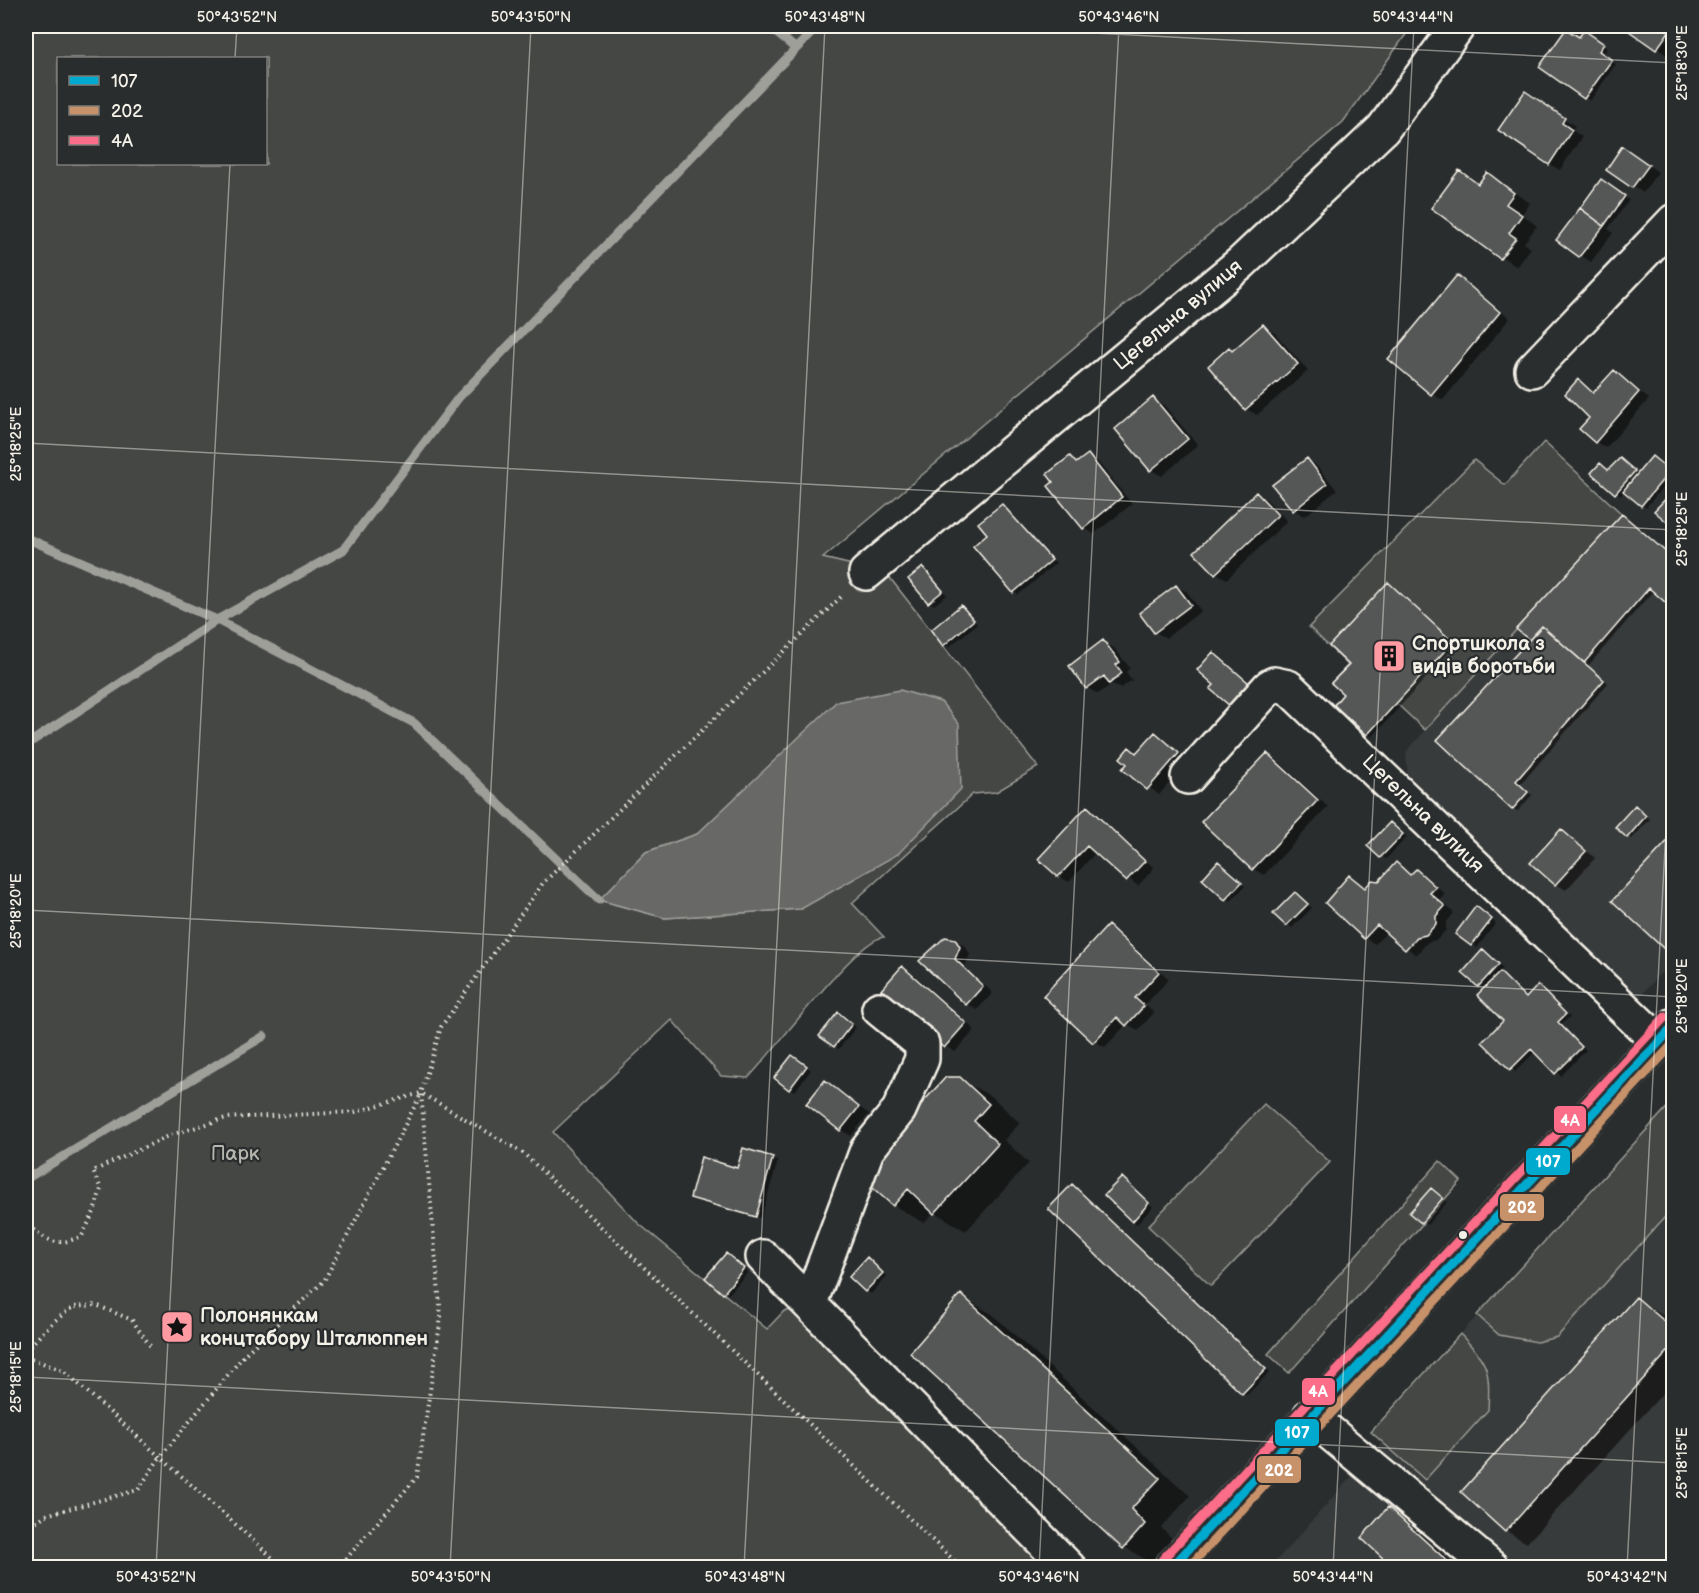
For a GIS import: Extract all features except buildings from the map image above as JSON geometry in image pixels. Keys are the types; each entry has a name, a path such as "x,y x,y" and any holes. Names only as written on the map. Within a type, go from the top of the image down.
{"street":[{"name":"Цегельна вулиця","path":"866,573 1249,256 1383,129 1458,26"},
{"path":"1532,370 1674,221"},
{"name":"Цегельна вулиця","path":"1188,777 1269,687 1274,684 1288,687 1666,1033"},
{"path":"810,1303 867,1150 899,1110 922,1059 922,1044 879,1008"},
{"path":"1171,1568 1666,1033"},
{"path":"763,1257 1069,1568"},
{"path":"1310,1416 1492,1568"}],"path":[{"path":"26,1528 46,1515 138,1490 161,1456 246,1353 324,1281 421,1093 441,1027 543,883 866,573"},
{"path":"338,1568 417,1477 441,1317 421,1093"},
{"path":"26,1236 31,1228 45,1239 61,1244 82,1236 94,1212 101,1189 93,1171 171,1135 226,1118 355,1112 421,1093 523,1153 962,1568"},
{"path":"26,1350 53,1322 73,1307 96,1305 132,1320 151,1347"},
{"path":"26,1357 64,1371 284,1568"}],"shaded area":[{"path":"1673,559 1673,959 1638,999 1408,784 1406,752 1516,629"},
{"path":"900,690 941,702 959,724 961,789 898,854 801,909 665,918 599,900 646,852 697,834 836,702"},
{"path":"1673,1101 1673,1567 1270,1568 1382,1442 1371,1432"}],"green space":[{"name":"Парк","path":"26,26 1412,26 1343,122 823,558 886,573 1038,767 996,792 973,794 852,903 884,937 871,942 836,975 748,1078 721,1076 672,1020 553,1132 638,1223 767,1329 784,1311 804,1310 1047,1568 26,1568","holes":["697,834 801,909 665,918 599,900 646,852"]},
{"path":"1544,442 1622,514 1425,730 1396,703 1367,735 1334,705 1343,694 1331,683 1348,665 1309,627 1474,460 1505,485"},
{"path":"1673,1101 1673,1208 1557,1337 1537,1342 1499,1335 1477,1315"},
{"path":"1264,1104 1330,1162 1211,1286 1148,1226"},
{"path":"1440,1161 1461,1181 1289,1373 1268,1354"},
{"path":"1460,1334 1477,1353 1486,1368 1489,1385 1488,1410 1425,1480 1371,1432"}],"waterway":[{"path":"768,26 795,48"},
{"path":"26,745 217,620 343,550 459,397 818,26"},
{"path":"26,538 217,620 414,723 599,900"},
{"path":"26,1179 264,1036"}],"transit line":[{"name":"4А","path":"1162,1560 1665,1017"},
{"name":"107","path":"1171,1568 1674,1026"},
{"name":"202","path":"1188,1568 1674,1043"}],"place":[{"name":"Спортшкола з видів боротьби","path":"1389,656"},
{"name":"Полонянкам концтабору Шталюппен","path":"177,1327"}]}
